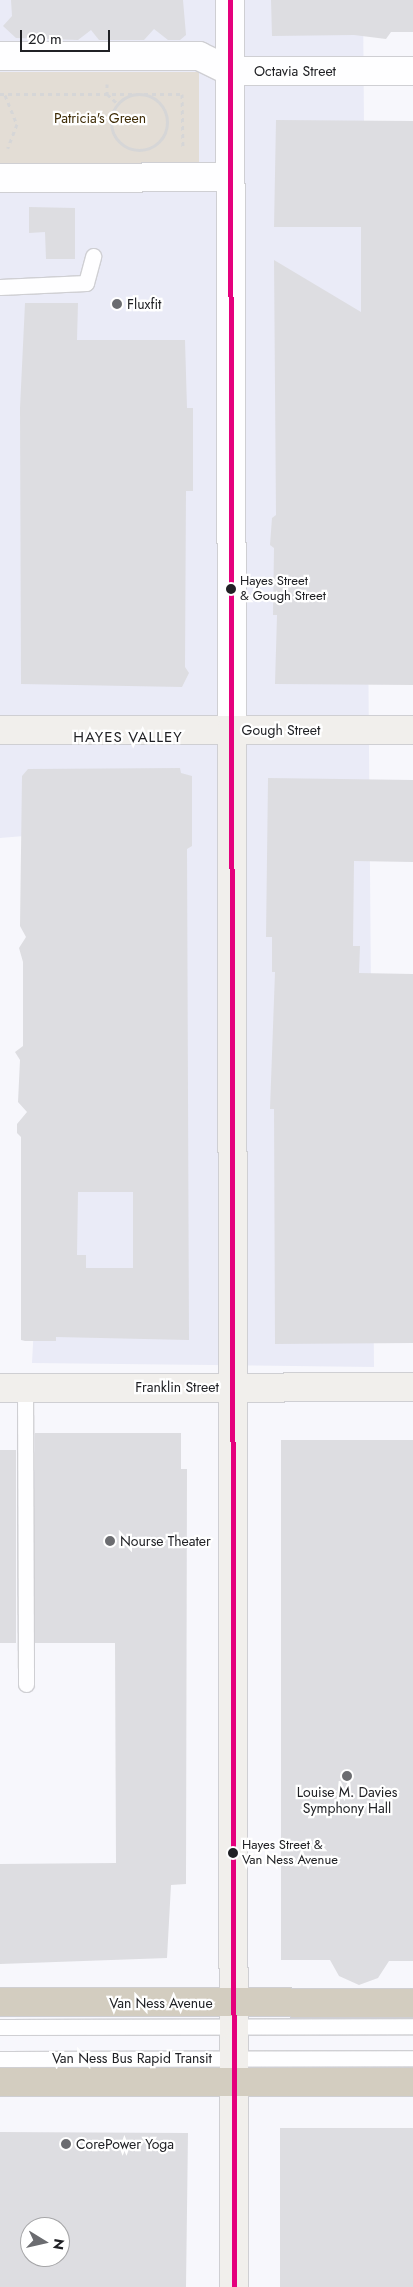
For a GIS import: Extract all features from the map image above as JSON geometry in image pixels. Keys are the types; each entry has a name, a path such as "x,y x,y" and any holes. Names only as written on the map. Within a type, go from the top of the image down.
{"highway":[{"name":"Van Ness Avenue","path":"0,2002 233,2015 413,2003"},
{"path":"0,2082 233,2070 413,2082"}],"main road":[{"name":"Gough Street","path":"0,730 413,730"},
{"path":"232,730 230,1387 234,2287"},
{"name":"Franklin Street","path":"13,1388 413,1387"}],"street":[{"path":"230,0 232,730"},
{"name":"Octavia Street","path":"0,56 199,56 230,71 413,71"},
{"path":"2,165 230,177"}],"lane":[{"path":"0,287 86,283 93,256"},
{"path":"13,1388 26,1684"},
{"path":"0,2027 233,2015 413,2026"},
{"name":"Van Ness Bus Rapid Transit","path":"0,2059 233,2070 413,2058"}],"path":[{"path":"2,165 17,124 2,94 182,94 183,150"},
{"path":"138,94 156,100 167,116 167,126 159,143 141,151 124,147 110,126 118,104 138,94"}],"shaded area":[{"path":"0,0 363,0 374,1367 32,1363 60,833 0,838"}],"green space":[{"name":"Patricia's Green","path":"0,72 199,72 199,164 0,164"}],"building":[{"path":"11,0 183,0 186,35 180,40 168,40 154,29 144,40 99,40 91,30 78,40 16,38 3,26 12,16"},
{"path":"271,0 413,0 413,32 391,32 386,39 354,35 272,36"},
{"path":"276,120 413,121 413,685 275,684 277,615 273,615 274,548 270,545 272,518 276,515 274,260 361,312 361,227 274,227"},
{"path":"29,207 75,208 75,259 46,259 45,232 29,233"},
{"path":"25,303 78,303 77,340 185,340 187,408 193,408 193,491 186,491 185,667 189,673 182,687 21,684 20,408"},
{"path":"180,768 181,773 192,776 192,846 187,849 189,1340 56,1337 56,1341 21,1340 21,1137 17,1133 17,1124 27,1112 18,1102 20,1060 15,1052 23,1046 23,962 19,948 26,937 20,926 22,776 28,769","holes":["78,1192 133,1192 133,1268 86,1268 86,1255 77,1255"]},
{"path":"268,778 413,780 413,862 354,861 353,946 360,946 359,973 413,974 413,1343 275,1344 274,1109 270,1109 275,972 272,972 272,937 266,937"},
{"path":"35,1433 181,1433 181,1469 187,1469 186,1884 171,1885 167,1958 0,1964 0,1864 116,1863 115,1643 35,1643"},
{"name":"Louise M. Davies Symphony Hall","path":"281,1440 413,1440 413,1961 389,1961 378,1978 359,1985 339,1976 330,1960 281,1960"},
{"path":"0,1450 16,1450 16,1643 0,1643"},
{"path":"280,2128 413,2128 413,2287 280,2287"},
{"path":"0,2132 188,2133 186,2287 0,2287"}],"transit line":[{"path":"230,0 234,2287"}],"place":[{"name":"Fluxfit","path":"117,304"},
{"name":"Hayes Street & Gough Street","path":"231,589"},
{"name":"Nourse Theater","path":"110,1541"},
{"name":"Louise M. Davies Symphony Hall","path":"347,1776"},
{"name":"Hayes Street & Van Ness Avenue","path":"233,1853"},
{"name":"CorePower Yoga","path":"66,2144"}],"district":[{"name":"HAYES VALLEY","path":"128,738"}]}
